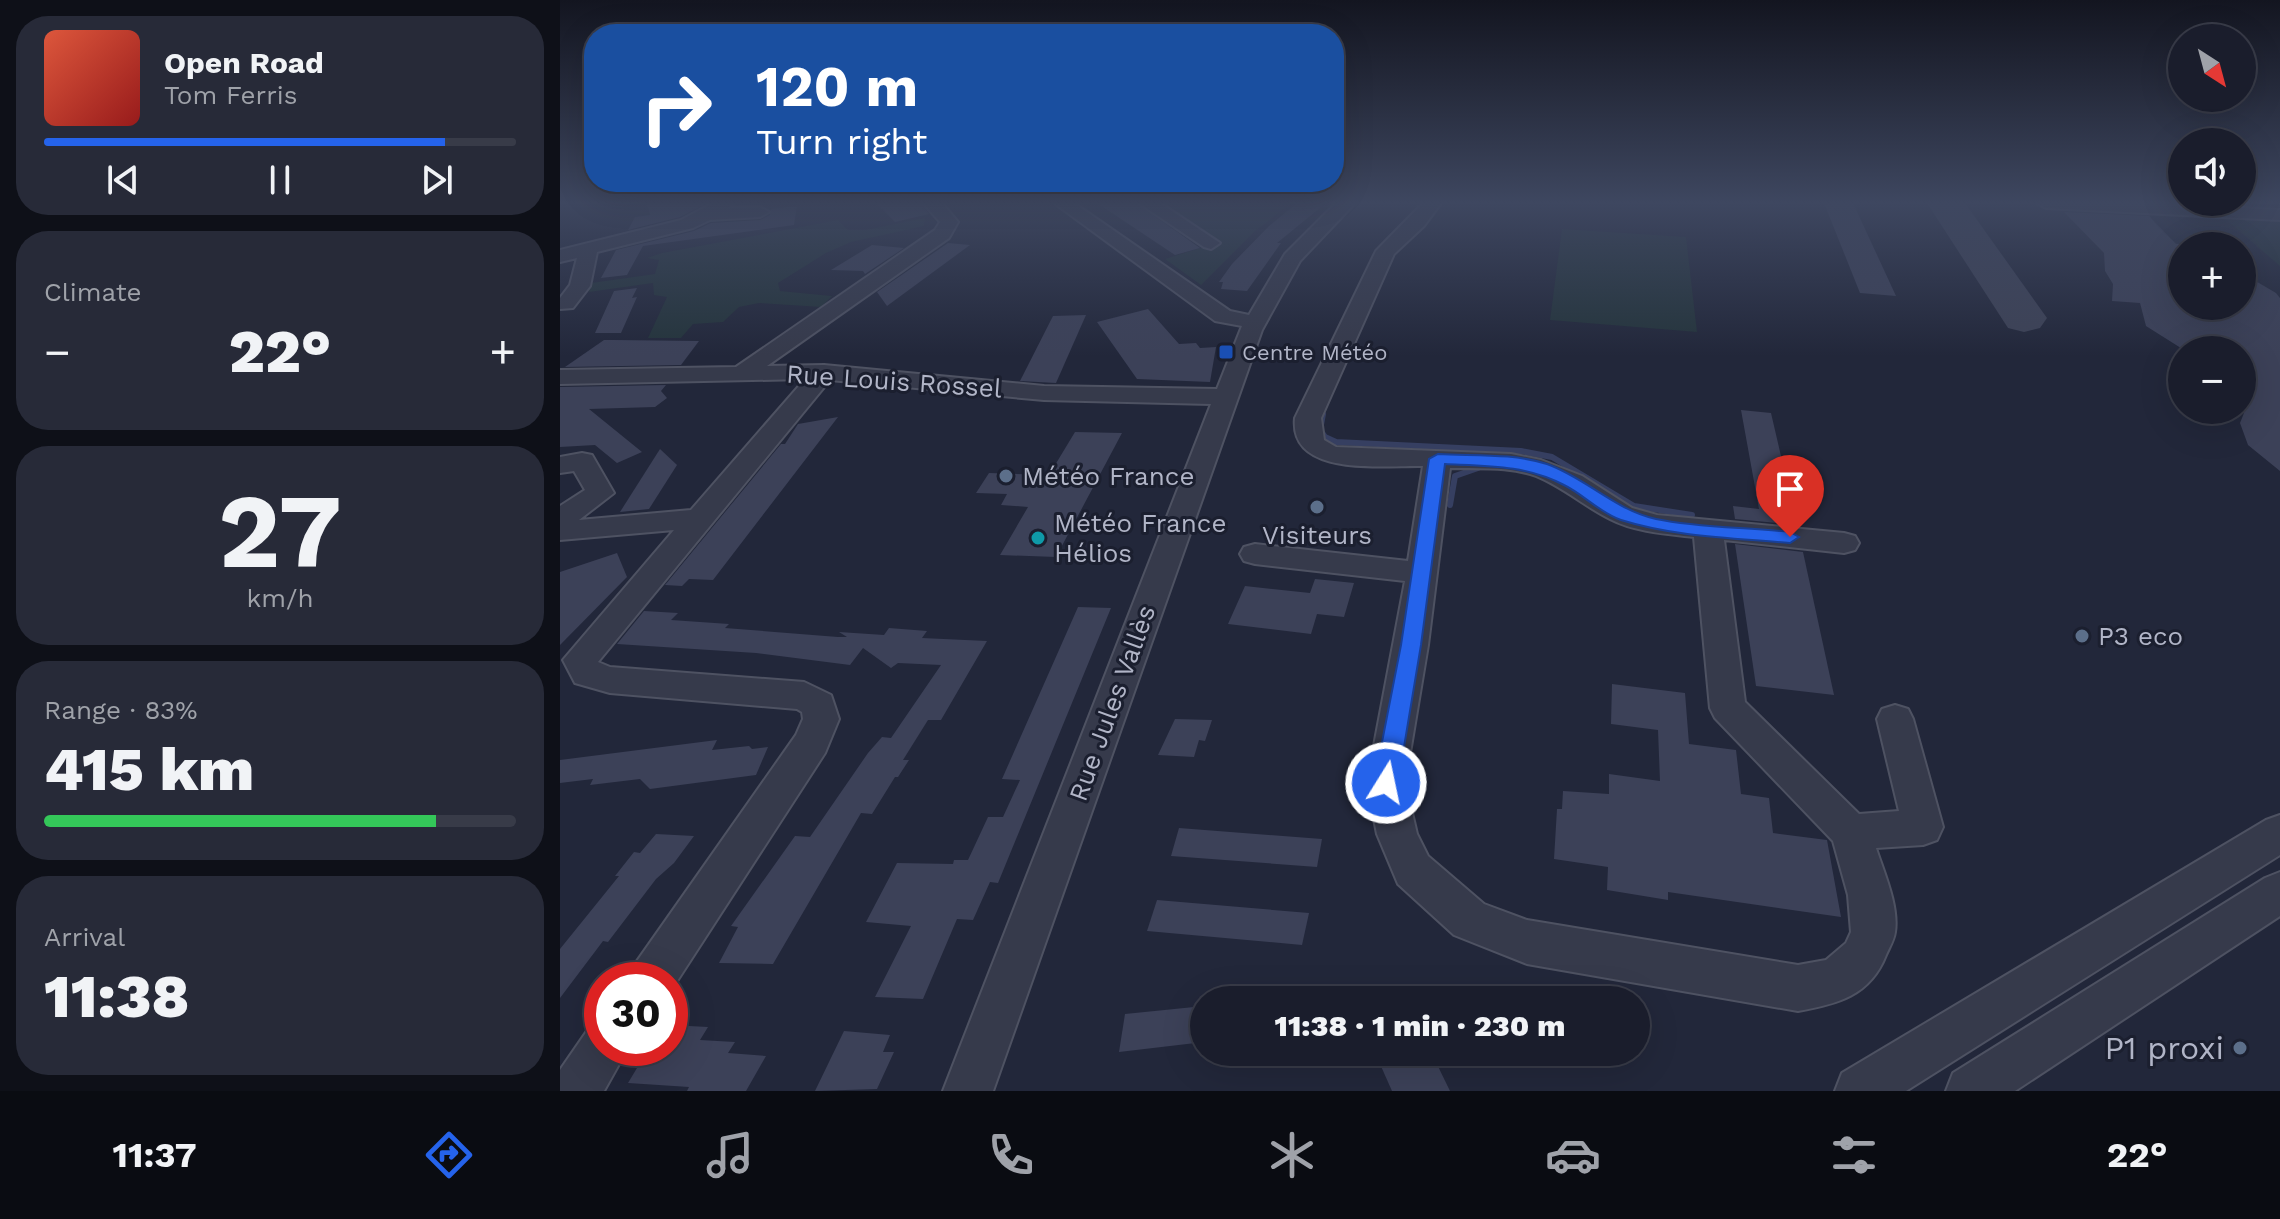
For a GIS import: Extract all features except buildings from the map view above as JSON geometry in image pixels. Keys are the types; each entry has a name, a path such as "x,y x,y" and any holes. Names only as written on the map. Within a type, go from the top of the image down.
{"street":[{"path":"566,304 580,286 587,254"},
{"path":"742,373 913,254"},
{"path":"1135,254 1223,316 1254,322"},
{"name":"Rue Jules Vallès","path":"968,1091 1254,322 1296,254"},
{"path":"1385,254 1308,418 1306,432 1318,450 1332,455 1511,462 1541,468 1572,482 1622,514 1656,524 1844,543"},
{"path":"663,962 812,742 821,719 818,705 804,696 610,680 587,674 570,662 701,518 824,372"},
{"name":"Rue Louis Rossel","path":"560,377 824,372 1044,393 1228,397"},
{"path":"1438,459 1386,783 1397,834 1413,870 1469,920 1527,942 1798,988 1836,981 1862,959 1873,932 1869,895 1851,832 1728,708 1708,529"},
{"path":"560,465 582,461 600,493 560,519"},
{"path":"560,531 701,518"},
{"path":"560,547 591,529"},
{"path":"1255,554 1422,573"},
{"path":"1851,832 1923,827 1895,719"},
{"path":"1860,1091 2280,833"},
{"path":"1971,1091 2280,892"},
{"path":"575,1091 592,1066"}],"shaded area":[{"path":"659,254 825,254 778,283 780,291 832,296 821,307 759,303 739,307 723,322 693,324 681,338 648,338 667,297 654,295 653,283 589,292 591,283 655,274 659,260 647,258"},
{"path":"1182,254 1232,254 1201,285 1165,259"},
{"path":"1559,254 1688,254 1697,332 1550,320"},
{"path":"2266,254 2280,254 2280,266"}],"waterway":[{"path":"1323,414 1320,430 1325,437 1336,442 1521,451 1552,457 1634,506 1692,515"},
{"path":"1450,505 1455,476 1478,468"}],"taxiway":[{"path":"1981,254 2024,318"}],"place":[{"name":"Centre Météo","path":"1226,352"},
{"name":"Météo France","path":"1006,476"},
{"name":"Visiteurs","path":"1317,507"},
{"name":"Météo France Hélios","path":"1038,538"},
{"name":"P3 eco","path":"2082,636"},
{"name":"P1 proxi","path":"2240,1048"}],"route":[{"path":"1386,783 1411,645 1438,459 1511,462 1541,468 1572,482 1622,514 1656,524 1790,537"}]}
